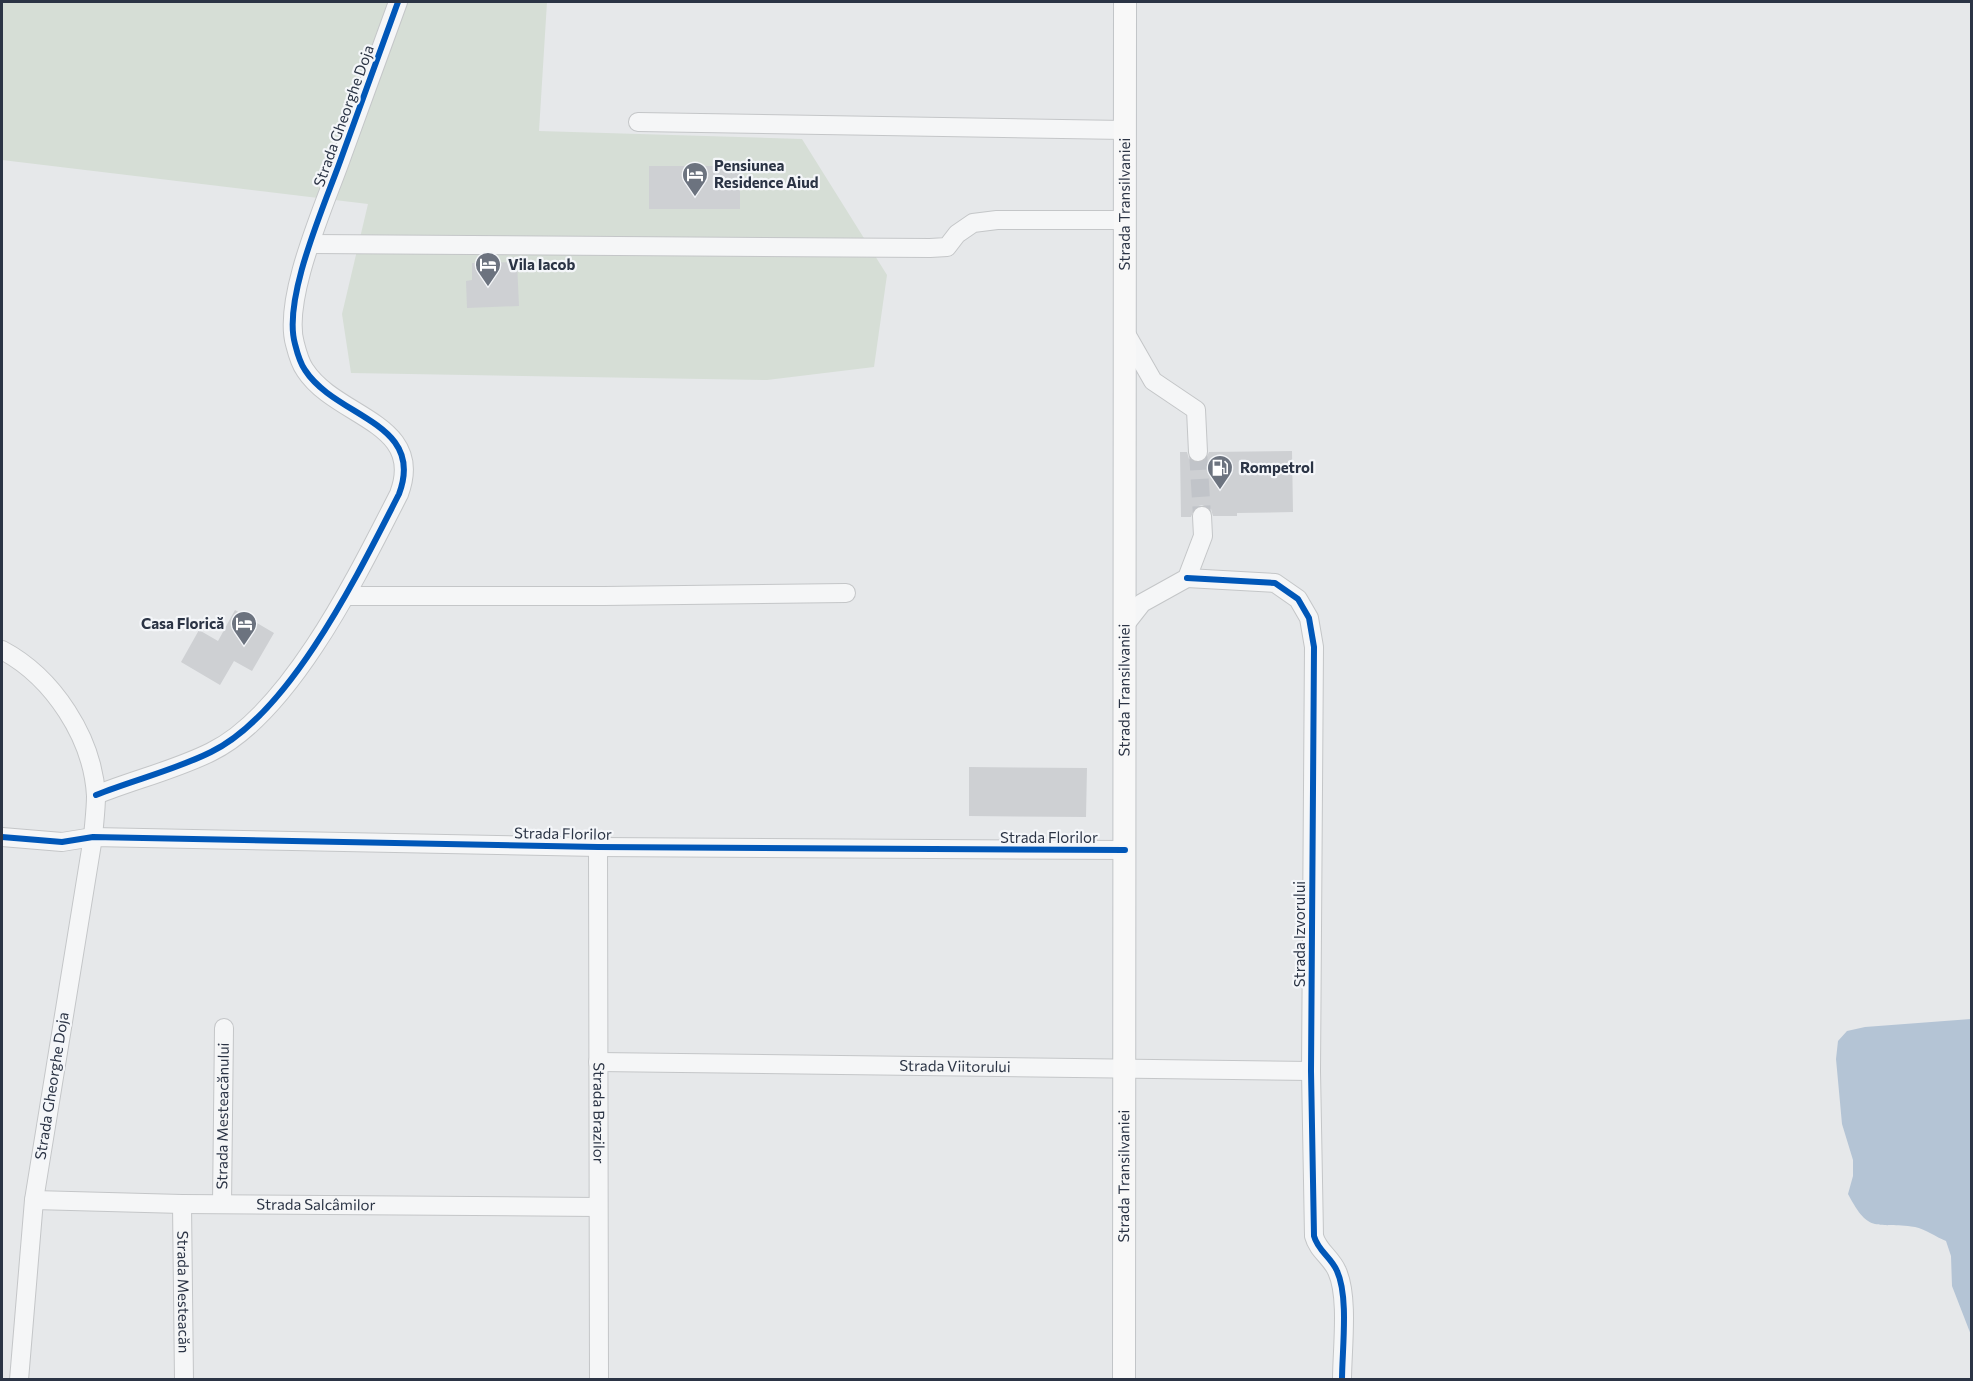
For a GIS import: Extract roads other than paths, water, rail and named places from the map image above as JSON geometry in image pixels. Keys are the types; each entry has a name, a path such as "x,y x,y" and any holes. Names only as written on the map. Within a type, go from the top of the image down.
{"main road":[{"name":"Strada Transilvaniei","path":"1124,1380 1125,2"}],"street":[{"name":"Strada Gheorghe Doja","path":"96,795 212,752 237,736 281,690 311,651 347,596 406,477 406,464 395,440 329,394 305,370 295,342 292,320 311,244 398,2"},
{"path":"639,122 1124,130"},
{"path":"311,244 930,248 947,247 957,234 972,223 997,220 1124,220"},
{"path":"1124,331 1153,381 1196,410 1198,452"},
{"path":"1124,626 1142,603 1186,578 1203,536 1202,516"},
{"name":"Strada Izvorului","path":"1186,578 1275,583 1298,599 1309,618 1314,647 1311,1071 1314,1236 1317,1246 1337,1271 1342,1298 1342,1380"},
{"path":"347,596 604,597 846,593"},
{"name":"Strada Gheorghe Doja","path":"2,650 16,658 40,679 68,714 84,740 96,795 93,837 34,1200 19,1380"},
{"name":"Strada Florilor","path":"2,837 62,842 93,837 598,847 1125,850"},
{"name":"Strada Brazilor","path":"598,847 599,1380"},
{"name":"Strada Mesteacănului","path":"222,1204 224,1028"},
{"name":"Strada Viitorului","path":"598,1062 1311,1071"},
{"name":"Strada Salcâmilor","path":"34,1200 182,1204 598,1208"},
{"name":"Strada Mesteacăn","path":"182,1204 183,1380"}],"water":[{"path":"1972,1019 1971,1335 1952,1286 1951,1256 1946,1241 1915,1227 1875,1224 1862,1216 1848,1194 1853,1176 1853,1160 1842,1124 1836,1059 1838,1041 1847,1031 1865,1027"}],"tunnel":[{"path":"1198,452 1202,516"}],"place":[{"name":"Pensiunea Residence Aiud","path":"695,198"},
{"name":"Vila Iacob","path":"488,288"},
{"name":"Rompetrol","path":"1220,491"},
{"name":"Casa Florică","path":"244,647"}]}
